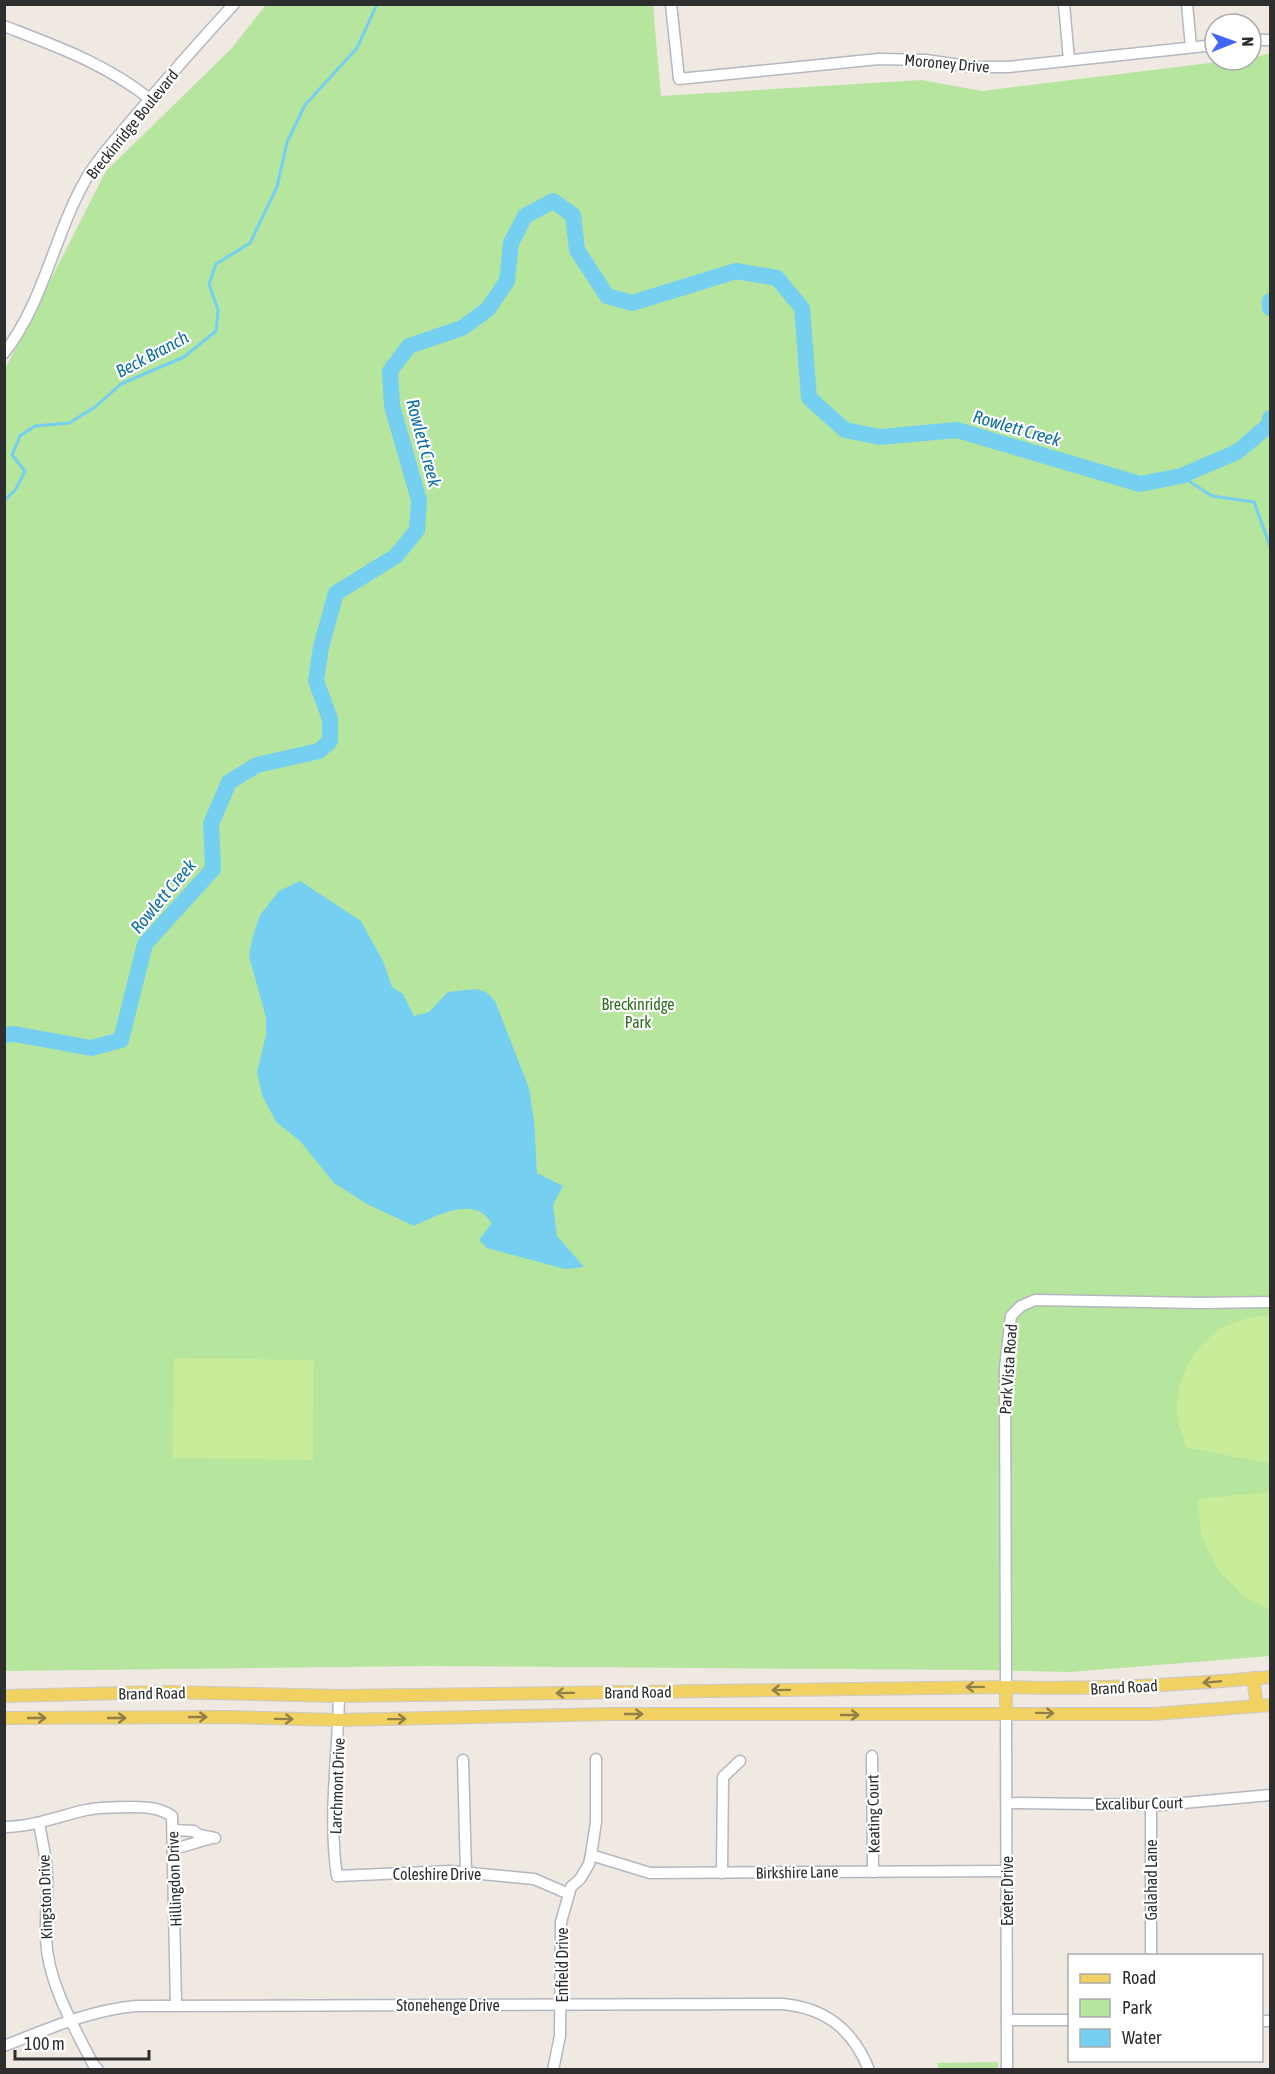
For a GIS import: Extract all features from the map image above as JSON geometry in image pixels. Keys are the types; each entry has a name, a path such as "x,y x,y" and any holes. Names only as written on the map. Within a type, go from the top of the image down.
{"main road":[{"name":"Brand Road","path":"4,1696 165,1692 339,1696 1006,1687 1074,1689 1270,1677"},
{"path":"1253,1678 1257,1706"},
{"path":"1006,1687 1006,1713"},
{"name":"Brand Road","path":"4,1718 230,1717 339,1720 611,1713 1155,1714 1270,1705"}],"street":[{"name":"Moroney Drive","path":"671,4 679,79 879,59 917,59 991,68 1203,46"},
{"path":"1064,4 1069,60"},
{"path":"1187,4 1191,47"},
{"name":"Breckinridge Boulevard","path":"4,353 15,338 38,293 86,178 227,7"},
{"path":"4,26 85,58 110,71 150,99"},
{"name":"Park Vista Road","path":"1006,1687 1004,1375 1011,1316 1021,1306 1035,1300 1270,1302"},
{"name":"Larchmont Drive","path":"337,1876 334,1801 339,1696"},
{"name":"Exeter Drive","path":"1006,1713 1007,2070"},
{"name":"Keating Court","path":"872,1756 873,1872"},
{"name":"Enfield Drive","path":"553,2070 560,2036 562,2005 561,1922 571,1887 580,1879 589,1864 591,1855 596,1822 596,1759"},
{"path":"464,1760 466,1872"},
{"path":"722,1873 723,1777 740,1761"},
{"name":"Excalibur Court","path":"1007,1803 1151,1805 1270,1795"},
{"name":"Galahad Lane","path":"1151,1805 1151,1954"},
{"name":"Hillingdon Drive","path":"4,1827 39,1823 88,1809 143,1807 163,1810 172,1816 176,2005"},
{"name":"Kingston Drive","path":"39,1823 47,1876 46,1940 57,1989 70,2020 98,2070"},
{"path":"173,1830 194,1831 199,1836 215,1838 201,1840 189,1847 174,1848"},
{"name":"Birkshire Lane","path":"591,1855 650,1873 1007,1871"},
{"name":"Coleshire Drive","path":"337,1876 466,1872 534,1879 569,1894"},
{"name":"Stonehenge Drive","path":"4,2046 70,2020 120,2008 176,2005 783,2004 803,2006 829,2018 851,2037 864,2057 868,2070"},
{"path":"1007,2020 1068,2020"}],"green space":[{"name":"Breckinridge Park","path":"266,5 653,5 661,96 921,80 982,91 1203,64 1203,72 1263,72 1263,55 1270,53 1270,1656 1070,1672 426,1666 5,1671 4,371 106,171 231,49"},
{"path":"1255,1316 1270,1316 1270,1463 1187,1448 1178,1421 1177,1407 1178,1393 1188,1365 1205,1342 1216,1332"},
{"path":"174,1358 314,1360 313,1460 173,1458"},
{"path":"1270,1492 1270,1610 1245,1597 1219,1571 1202,1537 1197,1499"},
{"path":"998,2062 998,2070 939,2069 937,2063"}],"water":[{"path":"300,881 361,921 383,961 392,987 403,994 414,1016 429,1012 448,992 476,989 486,992 495,1001 529,1088 534,1121 537,1173 563,1186 553,1205 557,1236 584,1267 565,1269 487,1248 479,1240 492,1223 483,1214 474,1210 448,1212 414,1226 367,1204 334,1183 300,1141 276,1122 262,1095 257,1072 266,1035 266,1018 249,956 260,915 279,891"}],"waterway":[{"name":"Beck Branch","path":"4,501 16,489 25,471 12,455 20,436 35,426 69,423 95,407 121,384 184,357 216,331 218,310 209,284 216,264 250,243 277,187 287,142 305,105 357,48 377,4"},
{"name":"Rowlett Creek","path":"4,1035 15,1034 91,1048 121,1040 145,944 213,869 211,824 229,782 257,765 319,751 330,741 330,719 316,681 321,647 336,593 396,556 417,530 419,500 392,406 390,371 409,346 462,328 488,309 507,281 511,243 525,216 553,201 573,215 577,250 607,296 632,303 736,271 777,278 802,308 809,398 845,430 880,437 957,430 1140,484 1181,476 1237,452 1269,425 1270,418"},
{"name":"Rowlett Creek","path":"1270,301 1270,308"},
{"path":"1181,476 1212,496 1254,502 1270,546"}]}
